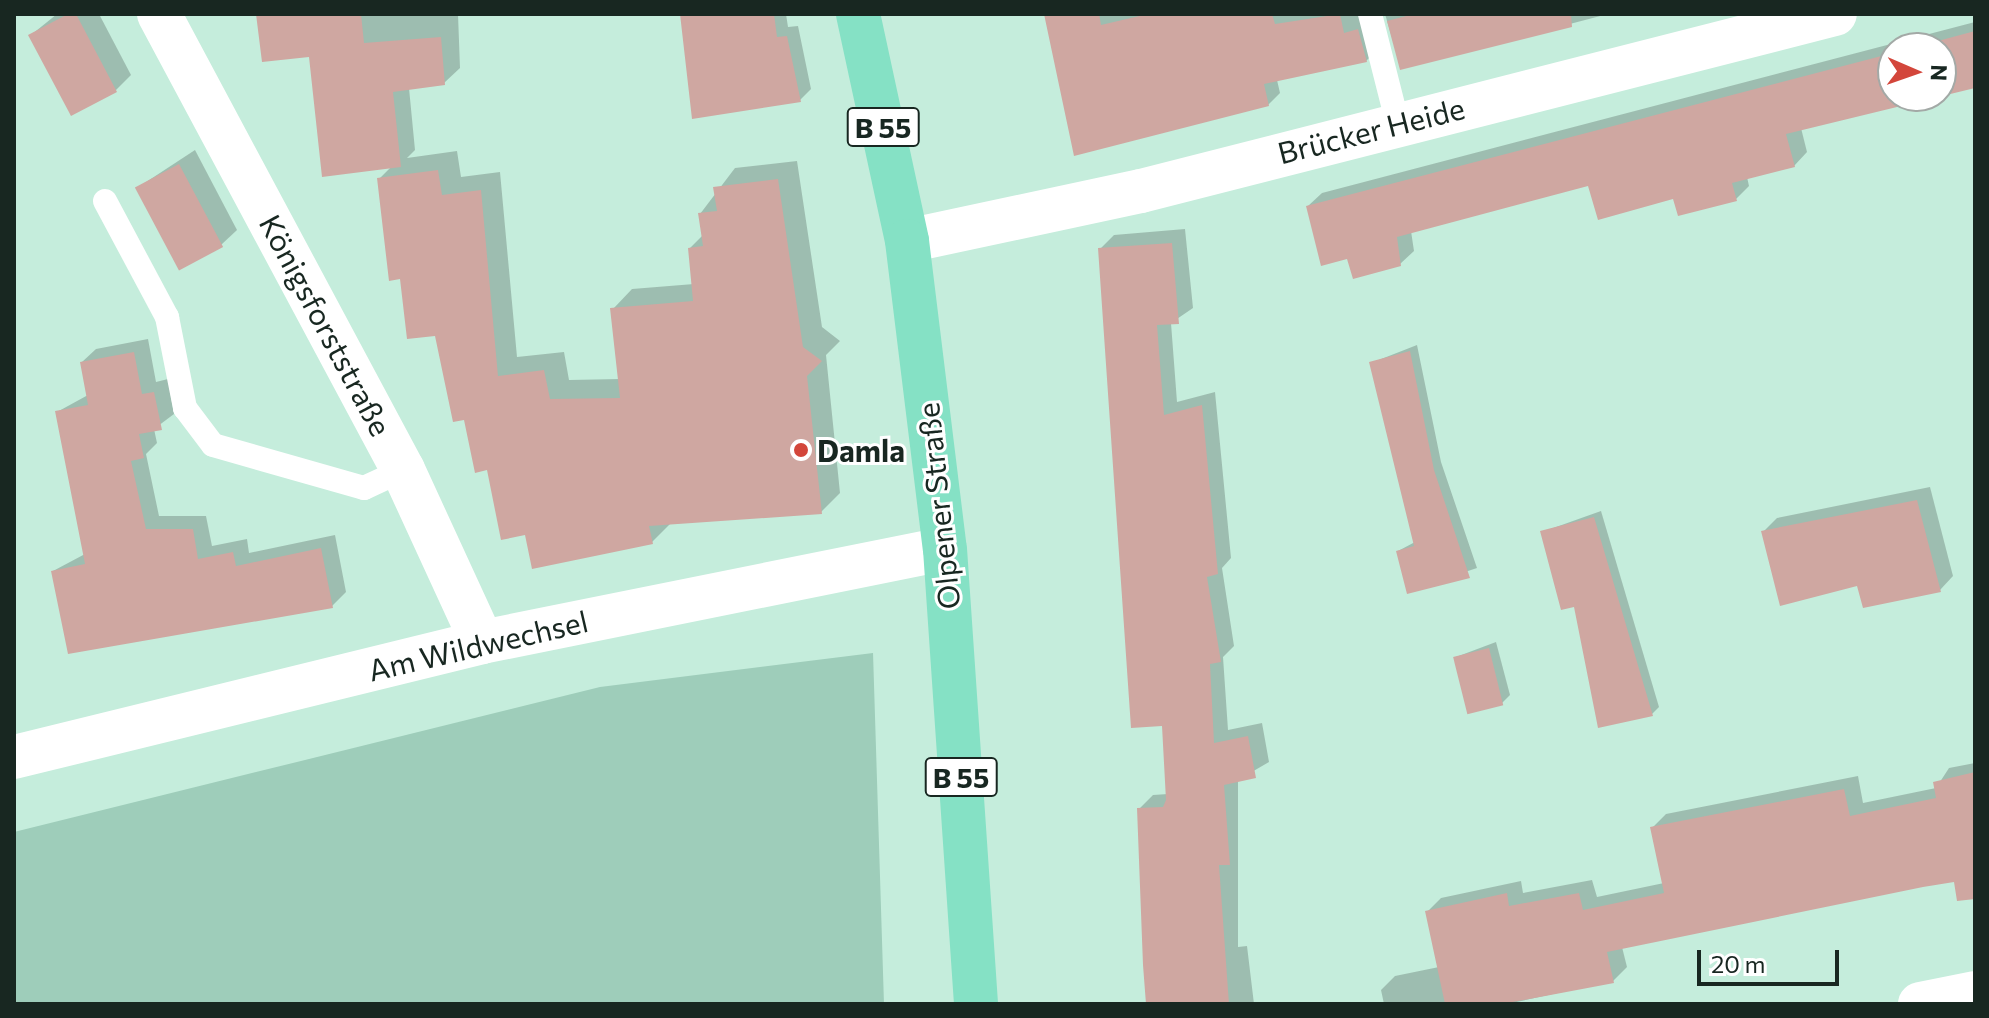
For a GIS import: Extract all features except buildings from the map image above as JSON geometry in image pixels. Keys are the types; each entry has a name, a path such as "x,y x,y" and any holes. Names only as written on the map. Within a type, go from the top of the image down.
{"main road":[{"name":"Olpener Straße","path":"858,14 907,241 945,549 976,1004"}],"street":[{"name":"Königsforststraße","path":"159,14 403,470 482,642"},
{"name":"Brücker Heide","path":"907,241 1027,219 1835,14"},
{"name":"Am Wildwechsel","path":"14,757 482,642 945,549"},
{"path":"1920,1004 1975,993"}],"lane":[{"path":"1370,14 1398,125"},
{"path":"105,201 167,317 185,408 213,445 364,488 403,470"}],"green space":[{"path":"873,653 884,1004 14,1004 14,832 600,687"}],"place":[{"name":"Damla","path":"801,450"}]}
